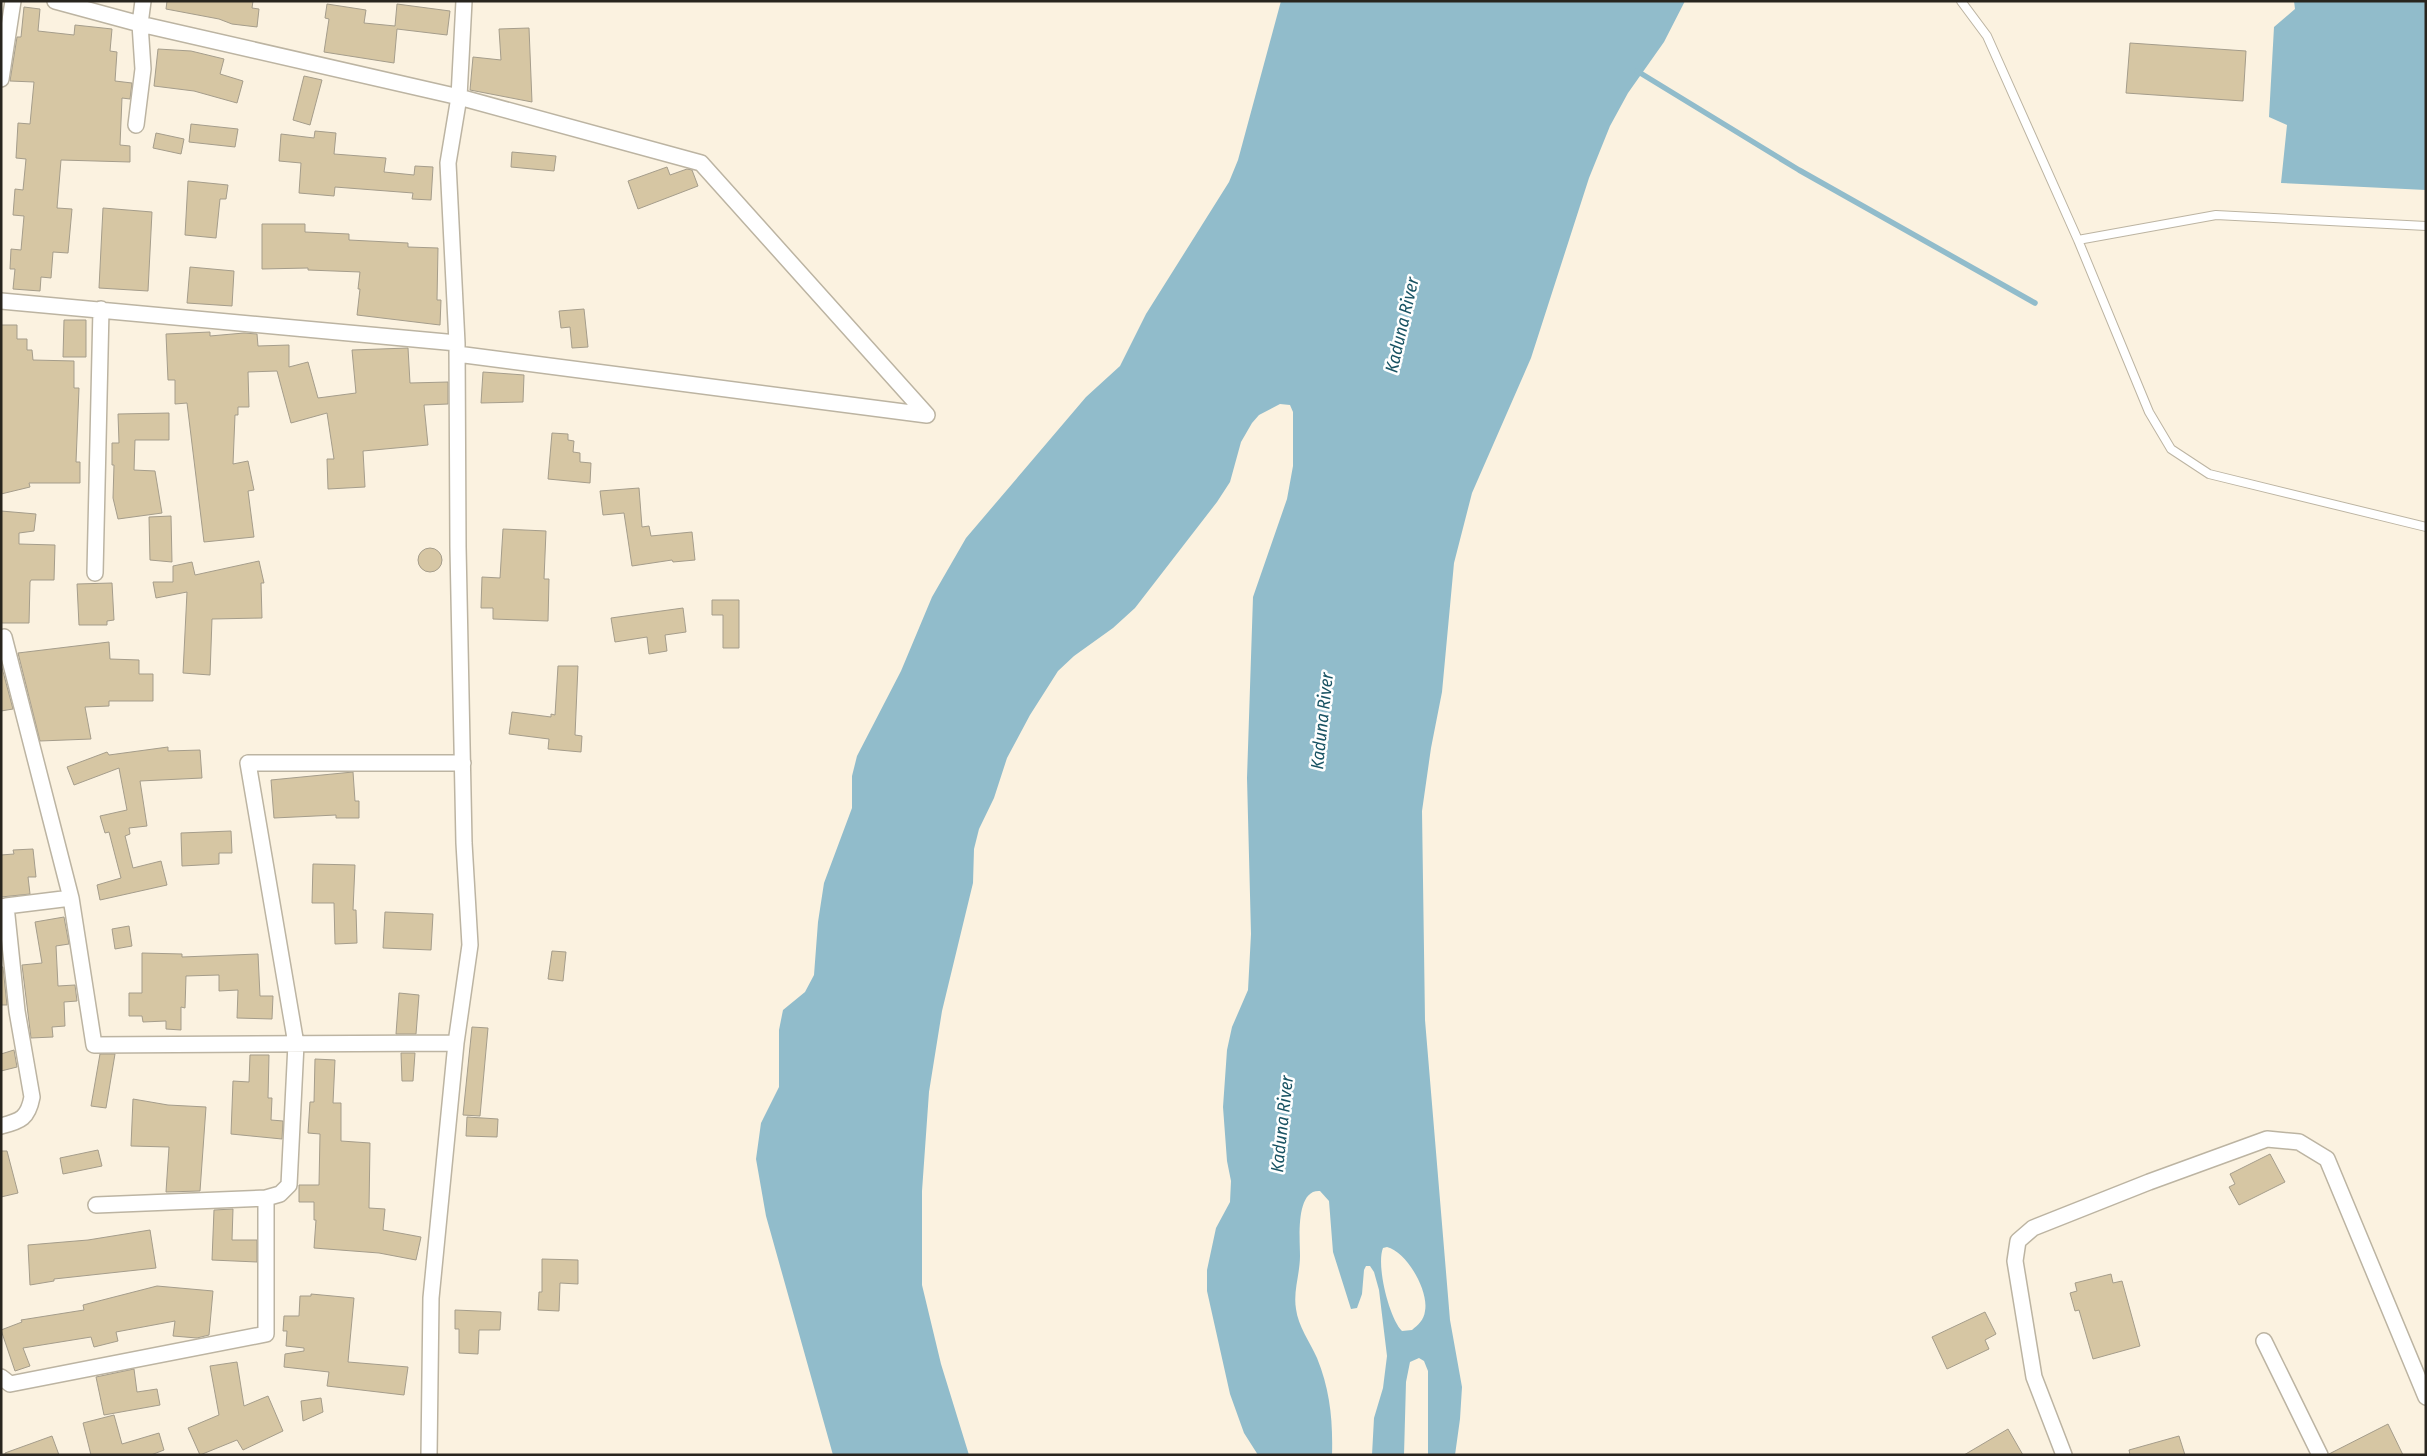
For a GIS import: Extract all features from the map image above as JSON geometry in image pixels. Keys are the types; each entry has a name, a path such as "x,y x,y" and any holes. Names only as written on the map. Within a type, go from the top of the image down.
{"street":[{"path":"1,79 14,1"},
{"path":"1,301 101,309 457,348 927,415 702,163 459,97 140,24 55,1"},
{"path":"136,125 143,69 140,24 143,1"},
{"path":"429,1455 431,1298 456,1043 470,945 458,557 457,348 448,164 459,97 464,1"},
{"path":"96,573 101,309"},
{"path":"1,638 4,637 72,898 94,1045 456,1043"},
{"path":"96,1206 266,1198 280,1194 289,1185 296,1044 248,763 463,763"},
{"path":"1,1126 19,1121 30,1110 32,1097 17,1011 3,906 72,898"},
{"path":"2064,1455 2034,1377 2015,1261 2018,1241 2034,1228 2148,1182 2267,1139 2299,1142 2327,1160 2426,1397"},
{"path":"1,1377 10,1384 266,1334 266,1198"},
{"path":"2264,1341 2320,1455"}],"lane":[{"path":"1962,1 1987,36 2078,240 2149,412 2171,448 2209,474 2426,527"},
{"path":"2078,240 2216,215 2426,226"}],"water":[{"name":"Kaduna River","path":"1281,1 1685,1 1664,42 1628,93 1610,126 1589,178 1531,358 1472,493 1454,563 1442,692 1431,748 1422,811 1425,1020 1450,1320 1462,1387 1455,1455 1428,1455 1428,1371 1424,1361 1419,1358 1410,1362 1406,1382 1404,1455 1372,1455 1374,1418 1383,1388 1387,1356 1379,1290 1374,1272 1370,1266 1366,1266 1362,1294 1357,1308 1351,1309 1333,1252 1329,1201 1320,1191 1312,1193 1306,1198 1303,1206 1300,1228 1300,1263 1295,1302 1299,1322 1317,1358 1328,1394 1332,1430 1332,1455 1258,1455 1244,1433 1230,1394 1207,1291 1207,1270 1216,1228 1230,1202 1231,1181 1227,1161 1223,1107 1227,1050 1232,1027 1248,990 1251,934 1247,778 1253,597 1287,499 1293,466 1293,412 1290,405 1280,404 1259,415 1252,423 1241,442 1230,482 1217,502 1135,608 1113,628 1074,656 1058,671 1030,715 1007,758 994,798 979,829 974,849 973,883 942,1011 929,1092 922,1191 922,1285 941,1364 969,1455 833,1455 766,1216 756,1159 761,1123 779,1087 779,1030 783,1010 805,992 814,975 818,922 824,883 852,808 852,776 857,756 901,671 932,597 966,538 1086,397 1120,366 1146,314 1229,182 1238,160","holes":["1387,1247 1395,1250 1409,1264 1424,1293 1424,1314 1420,1322 1412,1330 1402,1331 1397,1324 1388,1304 1385,1291 1381,1256 1383,1248"]},
{"path":"2294,1 2426,1 2426,190 2281,183 2287,125 2269,117 2274,27 2295,9"}],"building":[{"path":"167,1 253,1 252,8 259,9 257,27 232,24 219,19 166,9"},
{"path":"327,4 366,10 364,23 395,26 397,4 450,11 447,35 397,29 394,63 324,52 329,19 325,18"},
{"path":"24,7 40,9 38,31 74,35 75,25 112,29 110,51 117,52 115,81 132,83 130,99 122,98 120,145 130,146 130,162 61,160 57,208 72,209 68,253 53,252 51,278 41,277 40,291 13,289 15,269 10,269 11,249 21,250 24,216 13,215 15,189 23,190 26,159 16,158 18,123 30,124 34,82 10,81 17,37 21,37"},
{"path":"529,28 532,102 470,90 473,57 501,60 499,29"},
{"path":"2130,43 2246,51 2243,101 2126,93"},
{"path":"158,49 191,51 224,59 220,74 243,81 237,103 194,91 154,86"},
{"path":"304,76 322,80 310,125 293,120"},
{"path":"191,124 238,129 235,147 189,142"},
{"path":"315,131 336,133 334,154 386,158 384,172 414,175 415,166 433,167 431,200 412,199 413,193 335,187 334,196 299,193 301,163 279,161 281,134 314,138"},
{"path":"156,133 184,139 181,154 153,148"},
{"path":"512,152 556,156 554,171 511,167"},
{"path":"667,167 670,175 687,169 692,170 698,186 638,209 628,181"},
{"path":"188,181 228,185 226,199 220,199 216,238 185,235"},
{"path":"103,208 152,212 148,291 99,288"},
{"path":"262,224 305,224 305,232 349,234 349,240 408,243 408,247 438,248 437,300 441,300 440,325 357,315 360,272 308,270 308,268 262,269"},
{"path":"190,267 234,271 232,306 187,303"},
{"path":"584,309 588,347 572,348 570,327 561,328 559,311"},
{"path":"64,320 86,320 86,357 63,357"},
{"path":"1,325 17,325 17,339 27,339 27,350 32,350 33,360 74,361 74,388 79,388 76,462 80,462 80,483 29,483 30,487 1,494"},
{"path":"210,332 210,336 244,333 257,334 258,346 289,345 289,367 308,362 318,398 356,393 352,350 408,348 410,383 448,382 448,404 424,405 428,445 363,451 365,487 328,489 327,459 334,459 327,413 291,423 277,371 248,372 249,407 238,407 238,415 235,415 233,464 248,461 254,490 248,491 254,537 204,542 187,403 175,404 175,380 168,380 166,334"},
{"path":"483,372 524,375 523,402 481,403"},
{"path":"169,413 169,440 135,440 134,470 155,471 162,513 118,519 113,498 114,465 112,465 112,443 119,443 118,414"},
{"path":"552,433 568,434 568,440 574,441 573,452 580,453 580,462 591,463 590,483 548,479"},
{"path":"639,488 642,527 649,526 651,536 692,532 695,560 673,562 672,560 632,566 624,513 603,515 600,491"},
{"path":"1,511 36,514 34,531 19,533 19,544 55,545 54,580 31,580 30,582 29,623 1,623"},
{"path":"171,516 172,562 150,560 149,517"},
{"path":"503,529 546,531 544,579 549,579 548,621 493,619 493,608 481,608 482,577 500,578"},
{"path":"430,548 435,549 441,555 441,565 435,571 430,572 425,571 419,565 418,560 419,555 425,549"},
{"path":"259,561 264,583 261,583 262,618 212,619 210,675 183,673 187,592 156,598 153,582 173,582 173,566 192,562 195,575"},
{"path":"112,583 114,620 107,621 107,625 79,625 77,584"},
{"path":"712,600 739,600 739,648 723,648 723,615 712,615"},
{"path":"683,608 686,632 665,635 667,651 649,654 647,637 615,642 611,618"},
{"path":"109,642 110,659 139,660 139,674 153,674 153,701 109,701 109,706 85,707 91,739 40,741 18,653"},
{"path":"1,664 13,709 1,711"},
{"path":"558,666 578,666 575,735 582,736 581,752 548,749 549,739 509,734 512,712 551,717 551,714 555,715"},
{"path":"168,747 168,751 200,750 202,778 140,781 147,826 129,828 130,834 125,836 133,868 161,861 167,885 100,900 97,885 121,878 109,832 105,833 100,816 127,810 119,768 74,785 67,767 107,752 109,755"},
{"path":"353,772 355,801 359,801 359,818 336,818 336,815 274,818 271,780"},
{"path":"231,831 232,853 219,853 219,864 182,866 181,833"},
{"path":"33,849 36,877 28,877 30,894 1,897 1,855 14,854 13,850"},
{"path":"313,864 355,865 353,910 356,910 357,943 335,944 334,903 312,903"},
{"path":"385,912 433,914 431,950 383,948"},
{"path":"64,917 69,944 56,946 58,986 75,985 77,1001 64,1002 65,1026 52,1027 53,1037 31,1038 22,965 42,963 35,922"},
{"path":"129,926 132,946 115,949 112,929"},
{"path":"552,951 566,952 563,981 548,979"},
{"path":"142,953 182,954 182,957 258,954 260,996 273,996 272,1019 237,1018 238,990 219,991 219,975 186,976 185,1008 181,1007 181,1030 166,1029 166,1021 143,1022 142,1016 129,1016 129,993 142,993"},
{"path":"1,967 3,967 7,1005 1,1005"},
{"path":"399,993 419,995 416,1034 396,1034"},
{"path":"472,1027 488,1028 480,1116 463,1115"},
{"path":"14,1050 17,1067 1,1071 1,1054"},
{"path":"401,1053 415,1053 413,1081 402,1081"},
{"path":"100,1054 115,1054 106,1108 91,1106"},
{"path":"250,1055 269,1055 268,1098 272,1098 271,1120 283,1121 282,1139 231,1134 233,1081 249,1082"},
{"path":"315,1059 335,1060 333,1103 341,1103 341,1141 370,1143 369,1208 385,1209 383,1230 421,1237 416,1260 379,1253 314,1248 316,1220 314,1220 314,1202 299,1202 299,1185 319,1185 320,1134 308,1133 310,1102 314,1102"},
{"path":"133,1099 168,1105 206,1107 200,1191 166,1192 169,1147 131,1146"},
{"path":"467,1117 498,1119 497,1137 466,1136"},
{"path":"98,1150 102,1166 63,1174 60,1158"},
{"path":"1,1151 7,1151 18,1193 1,1197"},
{"path":"2270,1154 2285,1182 2239,1205 2229,1187 2235,1184 2230,1174"},
{"path":"233,1209 232,1240 257,1240 257,1262 212,1260 214,1210"},
{"path":"150,1230 156,1268 54,1279 54,1281 30,1285 28,1245 88,1240"},
{"path":"542,1259 578,1260 578,1284 560,1283 559,1311 538,1310 539,1292 542,1292"},
{"path":"2111,1274 2113,1283 2122,1281 2140,1346 2093,1359 2079,1310 2075,1311 2070,1293 2077,1291 2075,1283"},
{"path":"157,1286 213,1291 209,1335 197,1338 173,1336 175,1321 116,1332 118,1341 94,1347 91,1337 23,1348 30,1366 15,1371 1,1330 22,1322 21,1320 84,1310 83,1305"},
{"path":"311,1294 354,1298 348,1362 408,1367 404,1395 327,1386 329,1372 284,1367 285,1354 304,1351 304,1348 286,1346 287,1331 283,1331 284,1316 299,1316 300,1296 311,1296"},
{"path":"455,1310 501,1312 500,1330 479,1330 478,1354 459,1353 459,1329 455,1329"},
{"path":"1985,1312 1996,1334 1985,1340 1989,1349 1947,1369 1932,1337"},
{"path":"237,1362 244,1406 268,1396 283,1431 243,1450 237,1440 200,1455 188,1428 219,1415 210,1366"},
{"path":"134,1369 137,1392 157,1389 160,1405 104,1415 96,1377"},
{"path":"321,1398 323,1412 303,1421 301,1401"},
{"path":"114,1415 122,1444 159,1433 164,1450 151,1455 91,1455 83,1423"},
{"path":"2388,1424 2403,1455 2329,1455 2329,1454"},
{"path":"2008,1429 2023,1455 1964,1455"},
{"path":"52,1436 59,1455 5,1455 5,1453"},
{"path":"2179,1436 2185,1455 2130,1455 2129,1450"}],"waterway":[{"path":"1637,71 1799,170 2035,303"}]}
